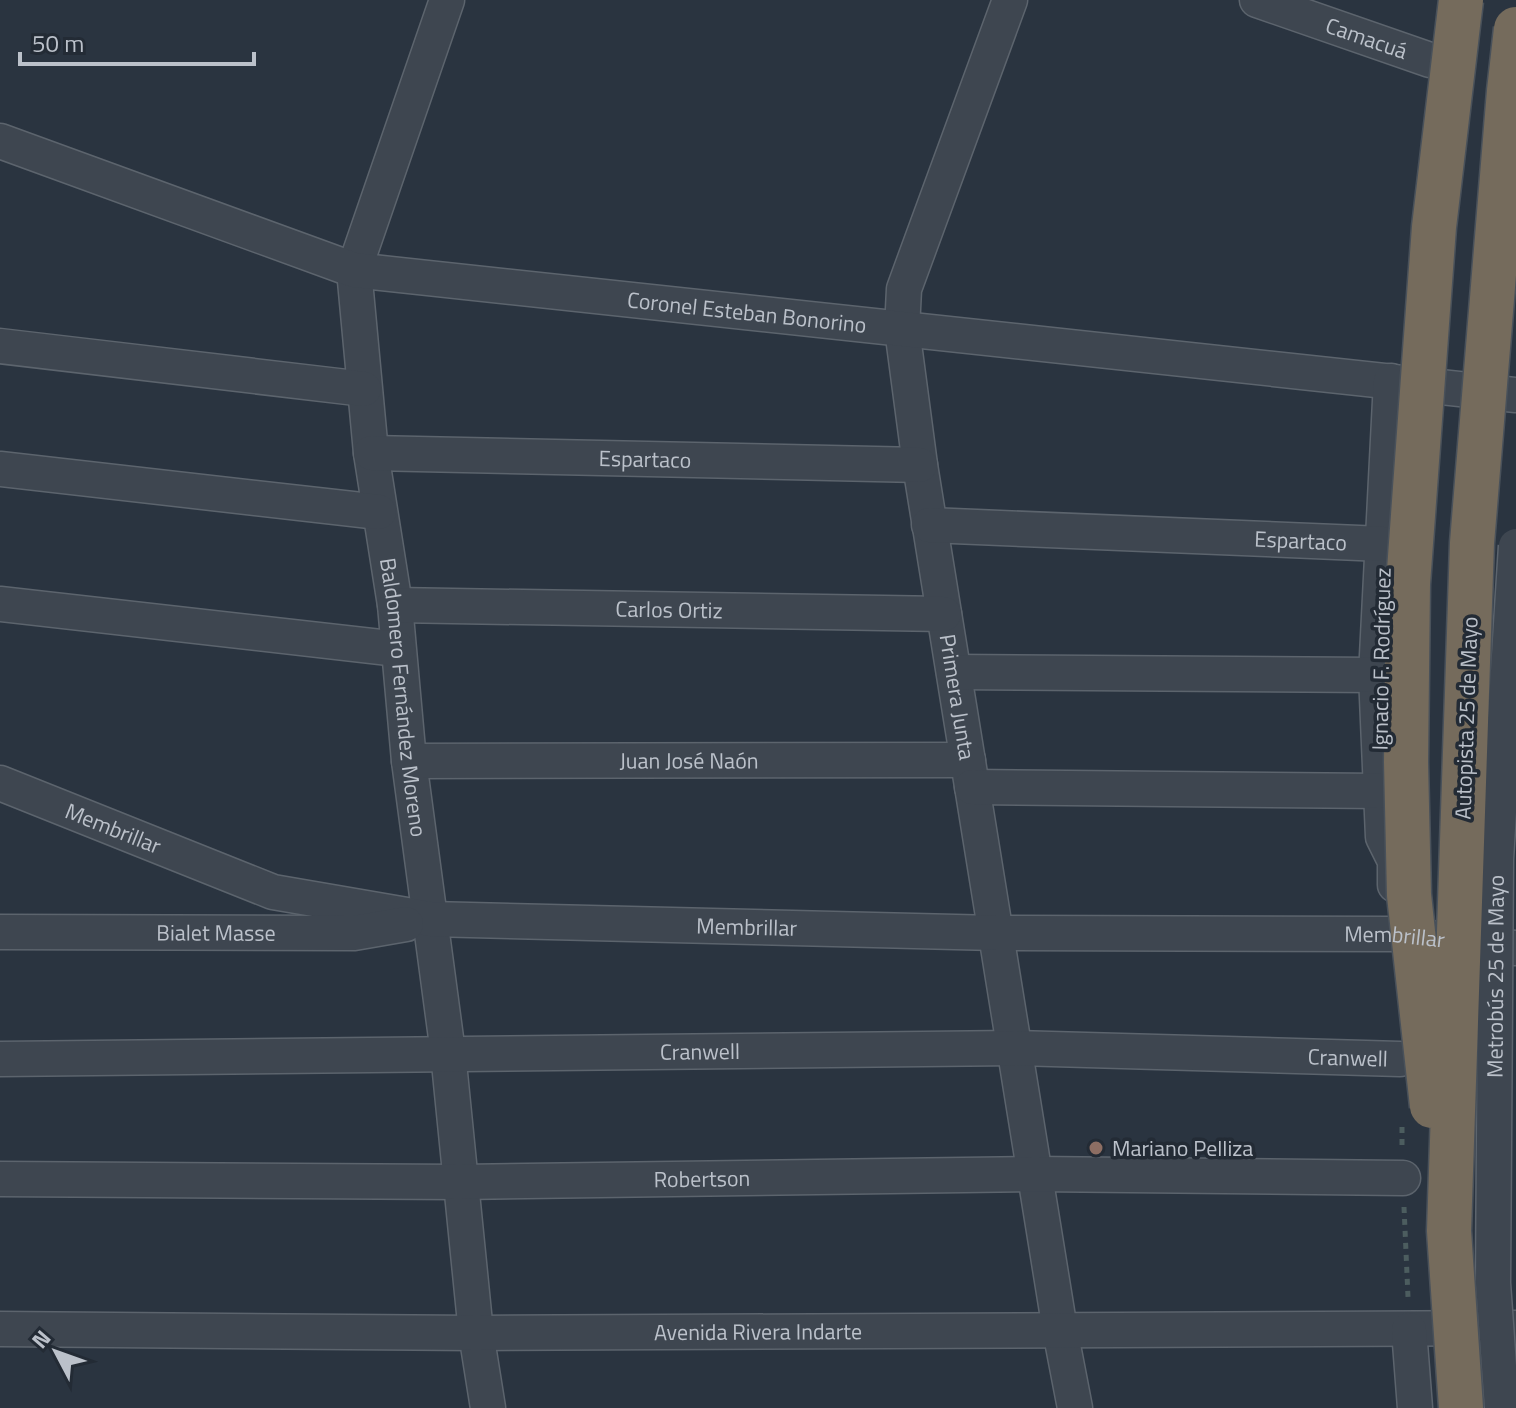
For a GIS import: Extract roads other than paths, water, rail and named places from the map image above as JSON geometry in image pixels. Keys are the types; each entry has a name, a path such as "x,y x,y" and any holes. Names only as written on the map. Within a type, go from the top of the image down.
{"highway":[{"path":"1449,1231 1409,895 1406,733 1408,584 1421,399 1434,227 1461,0"},
{"name":"Autopista 25 de Mayo","path":"1461,1408 1449,1231 1472,543 1516,29"}],"street":[{"name":"Baldomero Fernández Moreno","path":"447,0 354,270 371,453 395,605 409,761 448,1053 476,1333 488,1408"},
{"name":"Primera Junta","path":"1010,0 904,289 902,329 929,525 1075,1408"},
{"name":"Camacuá","path":"1257,0 1430,60"},
{"name":"Coronel Esteban Bonorino","path":"0,141 354,270 1516,395"},
{"path":"0,346 364,389"},
{"name":"Ignacio F. Rodríguez","path":"1391,381 1376,675 1383,837 1395,861 1394,934"},
{"name":"Espartaco","path":"371,453 920,465"},
{"path":"0,469 379,512"},
{"name":"Espartaco","path":"929,525 1383,544"},
{"name":"Metrobús 25 de Mayo","path":"1502,1408 1493,1283 1496,859 1516,546"},
{"path":"0,604 398,649"},
{"name":"Carlos Ortiz","path":"395,605 944,614"},
{"path":"954,672 1376,675"},
{"name":"Juan José Naón","path":"409,761 970,774 1381,791"},
{"name":"Membrillar","path":"0,783 273,892 430,919 996,933 1394,934 1516,948"},
{"name":"Bialet Masse","path":"0,932 354,933 430,919"},
{"name":"Cranwell","path":"0,1059 1015,1048 1400,1059"},
{"name":"Robertson","path":"0,1179 460,1182 1035,1174 1403,1178"},
{"name":"Avenida Rivera Indarte","path":"0,1329 476,1333 1516,1328"},
{"path":"1409,1330 1415,1408"}],"place":[{"name":"Mariano Pelliza","path":"1096,1148"}]}
